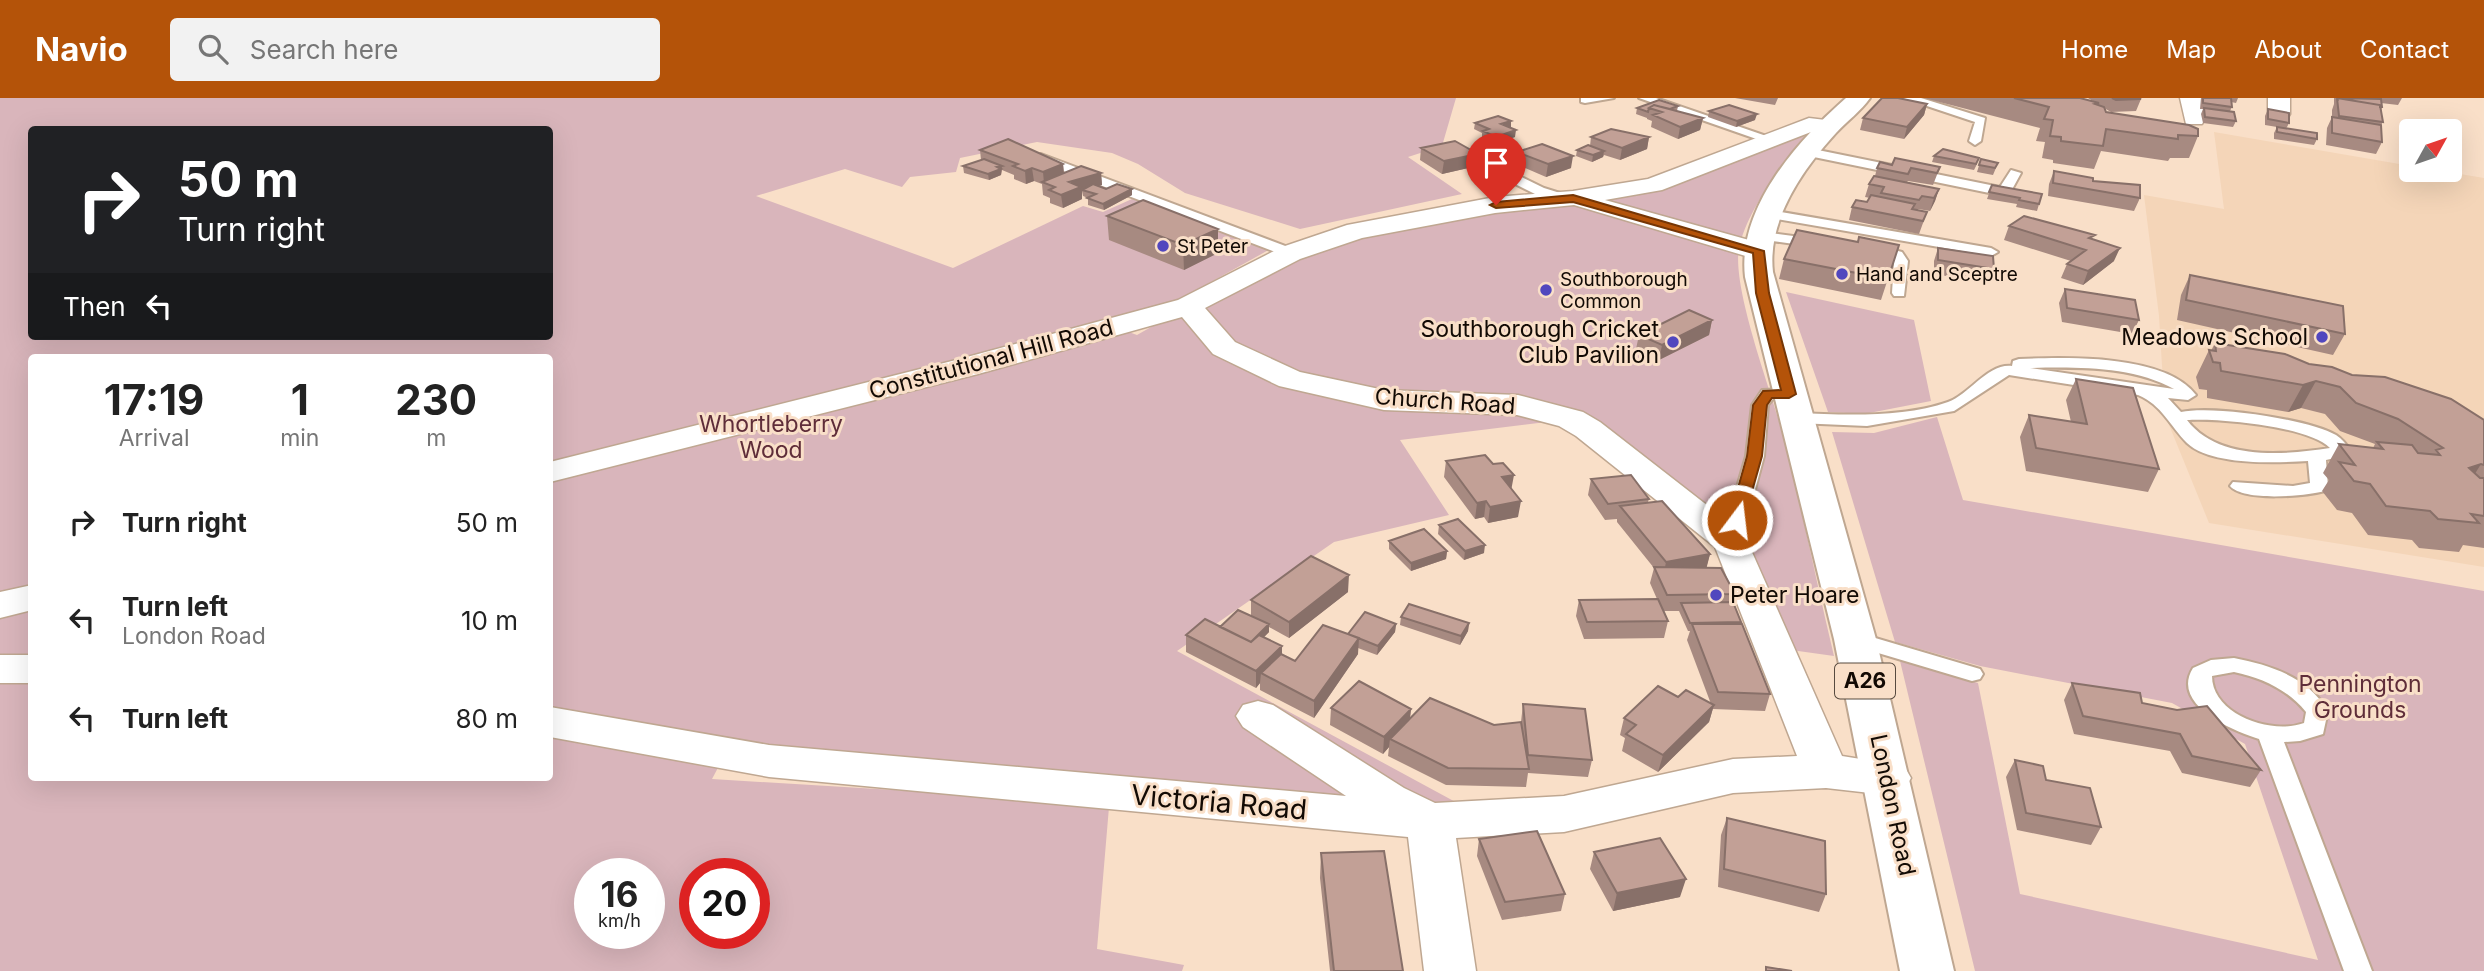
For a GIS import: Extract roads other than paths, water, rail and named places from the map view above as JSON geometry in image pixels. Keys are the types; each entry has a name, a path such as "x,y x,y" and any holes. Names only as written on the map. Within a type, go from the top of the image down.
{"highway":[{"path":"1763,234 1797,165 1826,127 1859,98"},
{"name":"London Road","path":"1763,234 1762,293 1856,639 1888,778 1927,971"}],"street":[{"path":"1188,306 1291,253 1327,239 1383,225 1496,205 1573,198 1653,185 1809,125 1826,127"},
{"path":"1573,198 1763,234"},
{"name":"Constitutional Hill Road","path":"553,471 954,370 1188,306"},
{"name":"Church Road","path":"1188,306 1224,348 1290,379 1384,400 1518,405 1571,419 1588,429 1731,542 1826,771"},
{"path":"0,605 28,598"},
{"path":"0,669 28,669"},
{"path":"1258,716 1388,800 1430,821 1450,971"},
{"name":"Victoria Road","path":"553,723 769,761 1430,821 1564,814 1734,776 1826,771 1888,778"}],"lane":[{"path":"1585,100 1608,98"},
{"path":"1644,98 1769,139"},
{"path":"1909,98 1981,120 1975,141"},
{"path":"1024,152 1291,253"},
{"path":"1808,152 2004,192 2015,173"},
{"path":"1471,157 1540,191 1573,198"},
{"path":"1763,234 1799,243 1828,243"},
{"path":"1763,234 1991,252"},
{"path":"1851,244 1896,255 1901,261 1899,293"},
{"path":"1731,542 1755,456 1760,405 1768,394 1793,406 1867,421 1954,406 2006,370 2018,364 2045,362 2149,372 2175,381 2185,388 2188,395 2006,370"},
{"path":"2147,391 2179,417 2194,441 2207,450 2294,458 2317,457 2342,451 2331,439 2309,430 2221,416 2185,414 2179,417"},
{"path":"2239,486 2293,492 2319,487 2317,457"},
{"path":"1856,639 1972,674"},
{"path":"2269,734 2305,734 2318,722 2317,711 2292,686 2254,668 2234,665 2211,667 2202,673 2199,682 2204,697 2216,709 2233,721 2269,734 2358,971"}],"place":[{"name":"St Peter","path":"1163,246"},
{"name":"Hand and Sceptre","path":"1842,274"},
{"name":"Southborough Common","path":"1546,290"},
{"name":"Meadows School","path":"2322,337"},
{"name":"Southborough Cricket Club Pavilion","path":"1673,342"},
{"name":"Peter Hoare","path":"1716,595"}],"park label":[{"name":"Whortleberry Wood","path":"771,437"},
{"name":"Pennington Grounds","path":"2360,697"}]}
